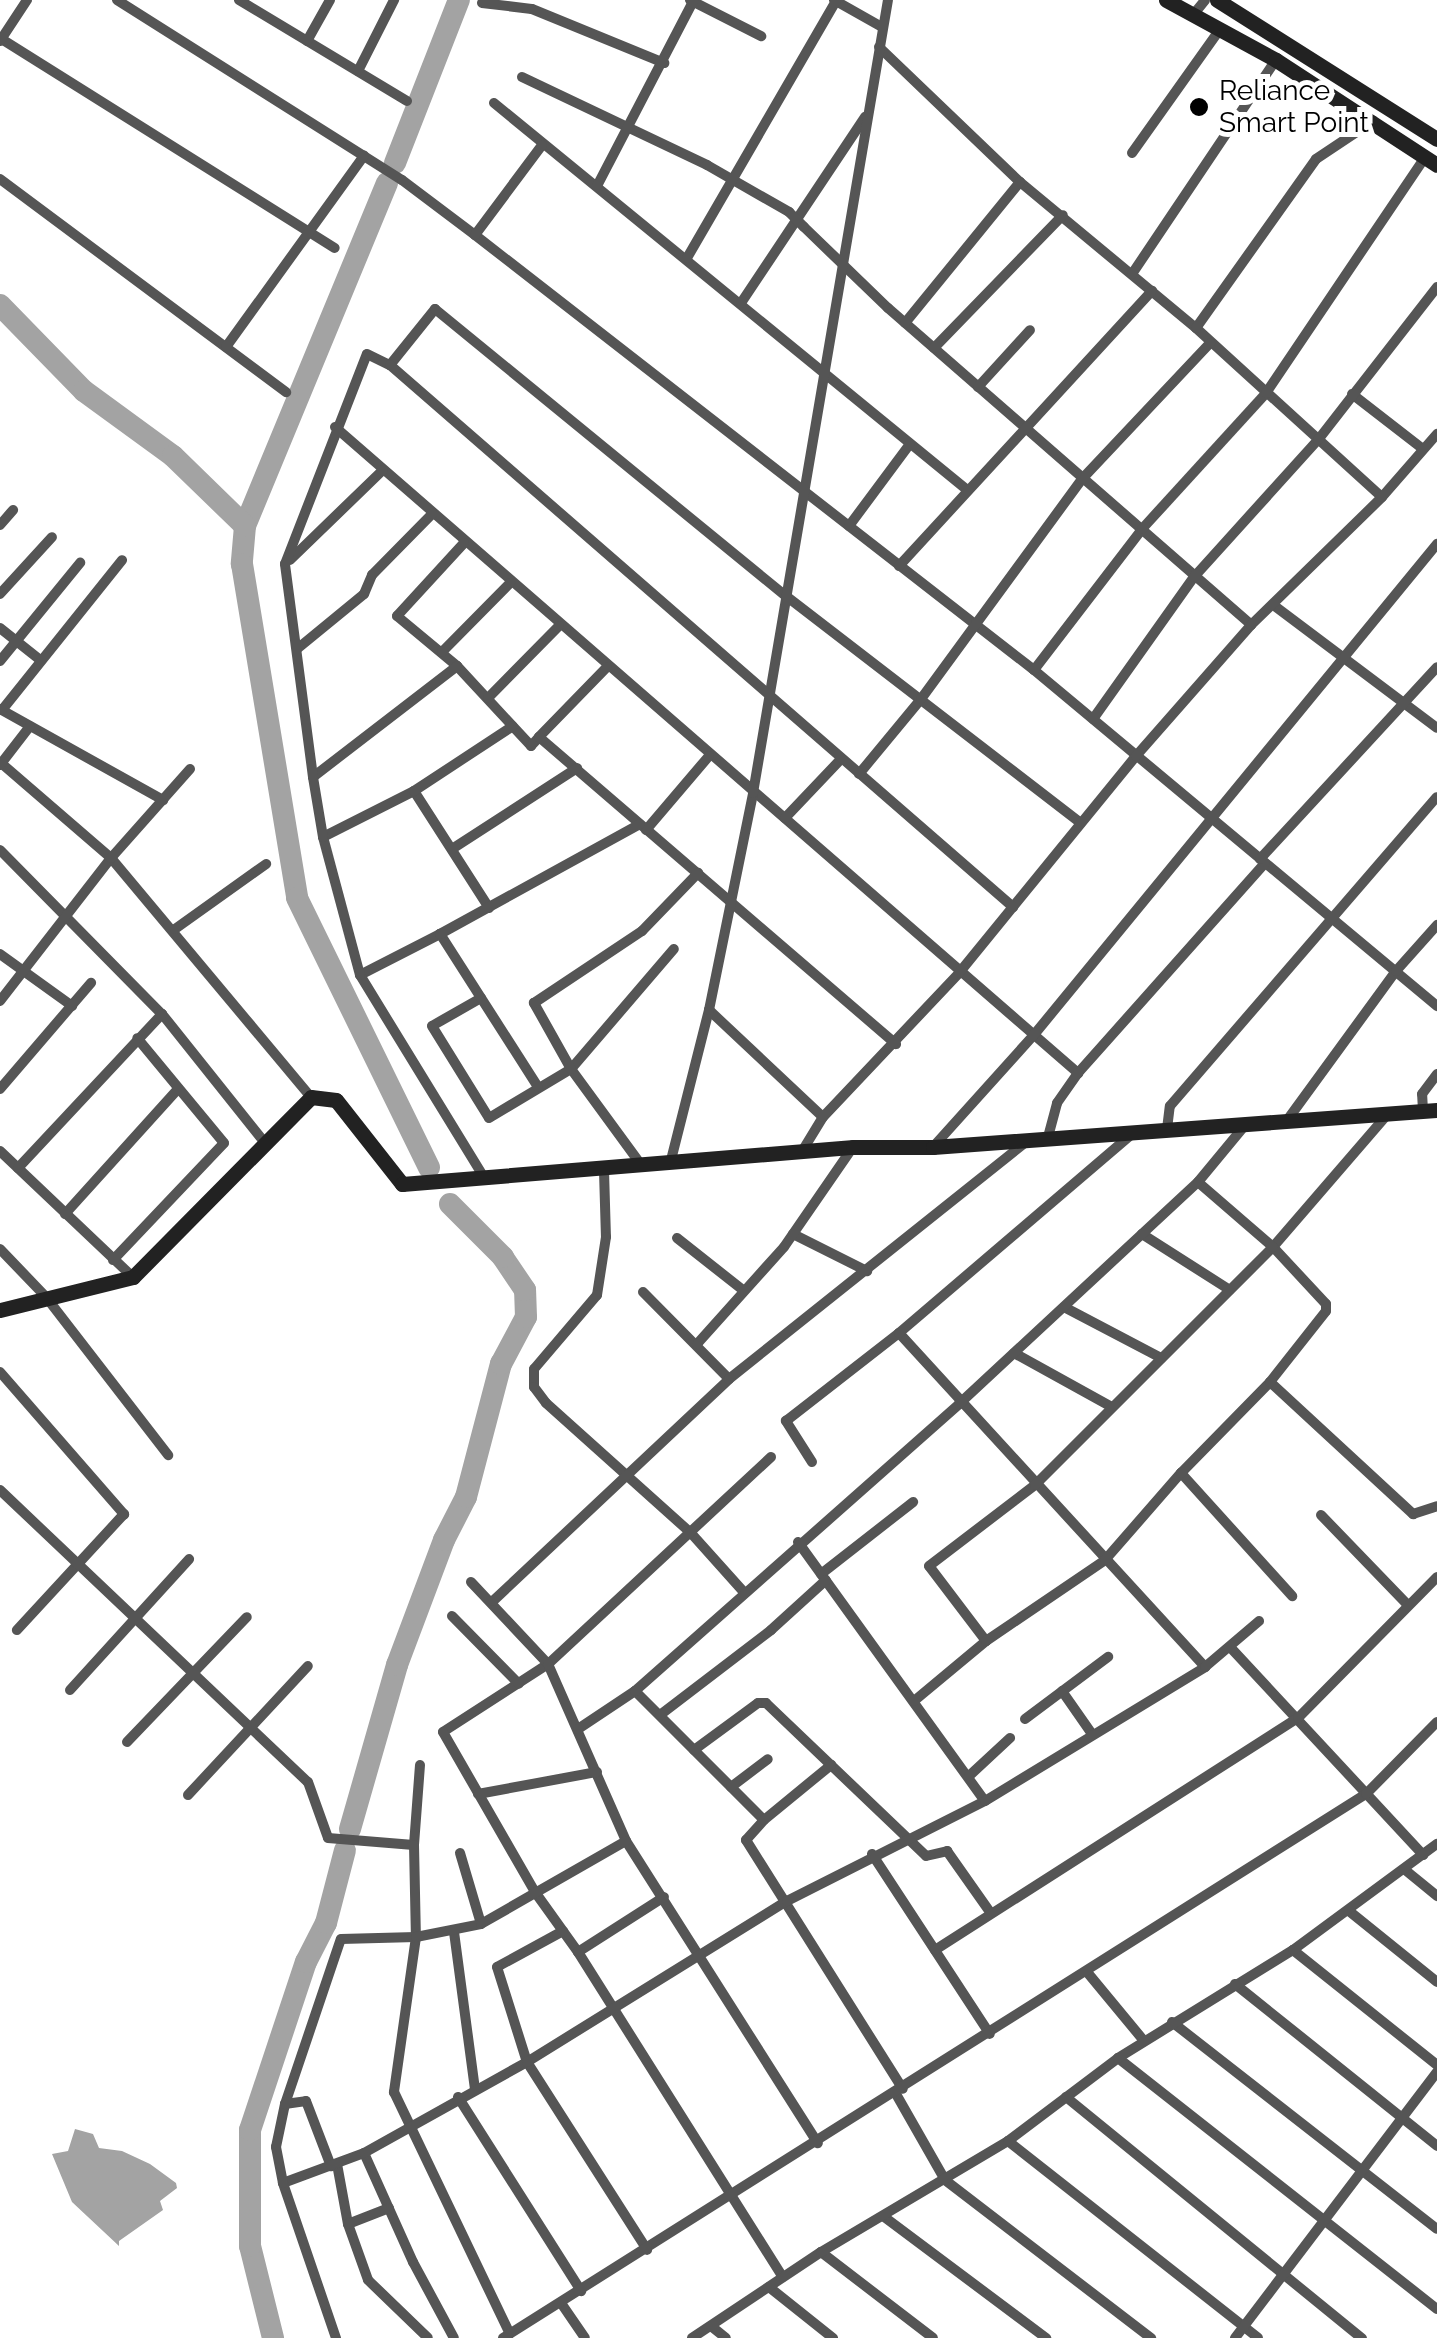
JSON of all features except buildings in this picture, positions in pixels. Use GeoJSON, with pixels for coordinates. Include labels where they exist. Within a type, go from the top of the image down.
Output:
{"type":"FeatureCollection","features":[{"type":"Feature","properties":{"kind":"main road"},"geometry":{"type":"LineString","coordinates":[[1166,0],[1276,60],[1374,120],[1431,161]]}},
{"type":"Feature","properties":{"kind":"main road"},"geometry":{"type":"LineString","coordinates":[[1217,0],[1437,139]]}},
{"type":"Feature","properties":{"kind":"main road"},"geometry":{"type":"LineString","coordinates":[[0,1310],[132,1278],[311,1097],[336,1100],[402,1184],[604,1171],[853,1147],[934,1148],[1041,1137],[1132,1135],[1167,1129],[1430,1111]]}},
{"type":"Feature","properties":{"kind":"street"},"geometry":{"type":"LineString","coordinates":[[28,0],[0,39],[336,248]]}},
{"type":"Feature","properties":{"kind":"street"},"geometry":{"type":"LineString","coordinates":[[117,0],[364,156],[475,235],[1034,670],[1437,1006]]}},
{"type":"Feature","properties":{"kind":"street"},"geometry":{"type":"LineString","coordinates":[[239,0],[407,100]]}},
{"type":"Feature","properties":{"kind":"street"},"geometry":{"type":"LineString","coordinates":[[307,40],[330,0]]}},
{"type":"Feature","properties":{"kind":"street"},"geometry":{"type":"LineString","coordinates":[[358,71],[394,0]]}},
{"type":"Feature","properties":{"kind":"street"},"geometry":{"type":"LineString","coordinates":[[687,258],[835,0],[882,27]]}},
{"type":"Feature","properties":{"kind":"street"},"geometry":{"type":"LineString","coordinates":[[670,1165],[710,1010],[754,792],[802,489],[888,0]]}},
{"type":"Feature","properties":{"kind":"street"},"geometry":{"type":"LineString","coordinates":[[1193,15],[1205,0]]}},
{"type":"Feature","properties":{"kind":"street"},"geometry":{"type":"LineString","coordinates":[[597,186],[664,63],[692,1],[761,36]]}},
{"type":"Feature","properties":{"kind":"street"},"geometry":{"type":"LineString","coordinates":[[482,4],[532,9],[664,63]]}},
{"type":"Feature","properties":{"kind":"street"},"geometry":{"type":"LineString","coordinates":[[1132,153],[1220,29]]}},
{"type":"Feature","properties":{"kind":"street"},"geometry":{"type":"LineString","coordinates":[[879,47],[1020,182],[1196,328],[1382,498]]}},
{"type":"Feature","properties":{"kind":"street"},"geometry":{"type":"LineString","coordinates":[[1132,274],[1276,60]]}},
{"type":"Feature","properties":{"kind":"street"},"geometry":{"type":"LineString","coordinates":[[522,77],[734,179],[789,212],[934,348],[1252,626]]}},
{"type":"Feature","properties":{"kind":"street"},"geometry":{"type":"LineString","coordinates":[[494,103],[966,490]]}},
{"type":"Feature","properties":{"kind":"street"},"geometry":{"type":"LineString","coordinates":[[741,303],[868,112]]}},
{"type":"Feature","properties":{"kind":"street"},"geometry":{"type":"LineString","coordinates":[[1196,328],[1316,159],[1374,120]]}},
{"type":"Feature","properties":{"kind":"street"},"geometry":{"type":"LineString","coordinates":[[475,235],[542,145]]}},
{"type":"Feature","properties":{"kind":"street"},"geometry":{"type":"LineString","coordinates":[[226,347],[364,156]]}},
{"type":"Feature","properties":{"kind":"street"},"geometry":{"type":"LineString","coordinates":[[1034,670],[1142,529],[1266,393],[1431,161]]}},
{"type":"Feature","properties":{"kind":"street"},"geometry":{"type":"LineString","coordinates":[[0,178],[286,392]]}},
{"type":"Feature","properties":{"kind":"street"},"geometry":{"type":"LineString","coordinates":[[905,322],[1020,182]]}},
{"type":"Feature","properties":{"kind":"street"},"geometry":{"type":"LineString","coordinates":[[934,348],[1063,216]]}},
{"type":"Feature","properties":{"kind":"street"},"geometry":{"type":"LineString","coordinates":[[1093,719],[1194,577],[1318,440],[1437,287]]}},
{"type":"Feature","properties":{"kind":"street"},"geometry":{"type":"LineString","coordinates":[[899,566],[1152,291]]}},
{"type":"Feature","properties":{"kind":"street"},"geometry":{"type":"LineString","coordinates":[[390,365],[435,308],[786,596],[1081,823]]}},
{"type":"Feature","properties":{"kind":"street"},"geometry":{"type":"LineString","coordinates":[[978,387],[1030,330]]}},
{"type":"Feature","properties":{"kind":"street"},"geometry":{"type":"LineString","coordinates":[[858,774],[921,699],[1082,479],[1210,343]]}},
{"type":"Feature","properties":{"kind":"street"},"geometry":{"type":"LineString","coordinates":[[485,1180],[360,975],[323,838],[314,778],[286,564],[335,427],[367,354],[390,365],[1012,907]]}},
{"type":"Feature","properties":{"kind":"street"},"geometry":{"type":"LineString","coordinates":[[1352,394],[1423,449]]}},
{"type":"Feature","properties":{"kind":"street"},"geometry":{"type":"LineString","coordinates":[[335,427],[607,668],[1078,1073]]}},
{"type":"Feature","properties":{"kind":"street"},"geometry":{"type":"LineString","coordinates":[[801,1153],[823,1117],[959,973],[1136,756],[1252,626],[1382,498],[1437,434]]}},
{"type":"Feature","properties":{"kind":"street"},"geometry":{"type":"LineString","coordinates":[[849,526],[910,444]]}},
{"type":"Feature","properties":{"kind":"street"},"geometry":{"type":"LineString","coordinates":[[286,564],[383,470]]}},
{"type":"Feature","properties":{"kind":"street"},"geometry":{"type":"LineString","coordinates":[[0,524],[13,510]]}},
{"type":"Feature","properties":{"kind":"street"},"geometry":{"type":"LineString","coordinates":[[296,649],[364,594],[372,575],[432,514]]}},
{"type":"Feature","properties":{"kind":"street"},"geometry":{"type":"LineString","coordinates":[[0,594],[52,536]]}},
{"type":"Feature","properties":{"kind":"street"},"geometry":{"type":"LineString","coordinates":[[464,543],[397,616],[457,666],[531,746],[607,668]]}},
{"type":"Feature","properties":{"kind":"street"},"geometry":{"type":"LineString","coordinates":[[934,1148],[1033,1036],[1437,544]]}},
{"type":"Feature","properties":{"kind":"street"},"geometry":{"type":"LineString","coordinates":[[122,560],[1,709],[163,800]]}},
{"type":"Feature","properties":{"kind":"street"},"geometry":{"type":"LineString","coordinates":[[0,661],[80,563]]}},
{"type":"Feature","properties":{"kind":"street"},"geometry":{"type":"LineString","coordinates":[[442,652],[510,583]]}},
{"type":"Feature","properties":{"kind":"street"},"geometry":{"type":"LineString","coordinates":[[1276,606],[1437,728]]}},
{"type":"Feature","properties":{"kind":"street"},"geometry":{"type":"LineString","coordinates":[[488,698],[560,626]]}},
{"type":"Feature","properties":{"kind":"street"},"geometry":{"type":"LineString","coordinates":[[0,628],[39,659]]}},
{"type":"Feature","properties":{"kind":"street"},"geometry":{"type":"LineString","coordinates":[[314,778],[457,666]]}},
{"type":"Feature","properties":{"kind":"street"},"geometry":{"type":"LineString","coordinates":[[493,1601],[729,1379],[1041,1137],[1057,1103],[1078,1073],[1437,667]]}},
{"type":"Feature","properties":{"kind":"street"},"geometry":{"type":"LineString","coordinates":[[30,726],[0,764],[111,858],[175,929],[311,1097]]}},
{"type":"Feature","properties":{"kind":"street"},"geometry":{"type":"LineString","coordinates":[[323,838],[414,791],[512,726]]}},
{"type":"Feature","properties":{"kind":"street"},"geometry":{"type":"LineString","coordinates":[[539,738],[896,1044]]}},
{"type":"Feature","properties":{"kind":"street"},"geometry":{"type":"LineString","coordinates":[[360,975],[643,827],[709,756]]}},
{"type":"Feature","properties":{"kind":"street"},"geometry":{"type":"LineString","coordinates":[[785,818],[841,760]]}},
{"type":"Feature","properties":{"kind":"street"},"geometry":{"type":"LineString","coordinates":[[0,1000],[111,858],[190,768]]}},
{"type":"Feature","properties":{"kind":"street"},"geometry":{"type":"LineString","coordinates":[[452,850],[577,768]]}},
{"type":"Feature","properties":{"kind":"street"},"geometry":{"type":"LineString","coordinates":[[414,791],[489,908]]}},
{"type":"Feature","properties":{"kind":"street"},"geometry":{"type":"LineString","coordinates":[[1167,1129],[1170,1106],[1437,796]]}},
{"type":"Feature","properties":{"kind":"street"},"geometry":{"type":"LineString","coordinates":[[0,850],[67,913],[162,1014],[265,1143]]}},
{"type":"Feature","properties":{"kind":"street"},"geometry":{"type":"LineString","coordinates":[[175,929],[266,864]]}},
{"type":"Feature","properties":{"kind":"street"},"geometry":{"type":"LineString","coordinates":[[643,1167],[571,1069],[534,1003],[642,931],[698,872]]}},
{"type":"Feature","properties":{"kind":"street"},"geometry":{"type":"LineString","coordinates":[[1288,1120],[1396,971],[1437,926]]}},
{"type":"Feature","properties":{"kind":"street"},"geometry":{"type":"LineString","coordinates":[[440,934],[538,1087]]}},
{"type":"Feature","properties":{"kind":"street"},"geometry":{"type":"LineString","coordinates":[[482,998],[432,1026],[489,1118],[571,1069],[674,948]]}},
{"type":"Feature","properties":{"kind":"street"},"geometry":{"type":"LineString","coordinates":[[0,954],[25,968],[72,1006]]}},
{"type":"Feature","properties":{"kind":"street"},"geometry":{"type":"LineString","coordinates":[[0,1089],[92,982]]}},
{"type":"Feature","properties":{"kind":"street"},"geometry":{"type":"LineString","coordinates":[[710,1010],[823,1117]]}},
{"type":"Feature","properties":{"kind":"street"},"geometry":{"type":"LineString","coordinates":[[18,1168],[162,1014]]}},
{"type":"Feature","properties":{"kind":"street"},"geometry":{"type":"LineString","coordinates":[[112,1260],[224,1143],[136,1038]]}},
{"type":"Feature","properties":{"kind":"street"},"geometry":{"type":"LineString","coordinates":[[1430,1111],[1422,1094],[1437,1074]]}},
{"type":"Feature","properties":{"kind":"street"},"geometry":{"type":"LineString","coordinates":[[65,1214],[178,1089]]}},
{"type":"Feature","properties":{"kind":"street"},"geometry":{"type":"LineString","coordinates":[[986,1641],[929,1566],[1035,1484],[1273,1247],[1388,1114]]}},
{"type":"Feature","properties":{"kind":"street"},"geometry":{"type":"LineString","coordinates":[[578,1729],[635,1691],[742,1591],[959,1404],[1198,1182],[1246,1123]]}},
{"type":"Feature","properties":{"kind":"street"},"geometry":{"type":"LineString","coordinates":[[812,1462],[786,1421],[899,1333],[1132,1135]]}},
{"type":"Feature","properties":{"kind":"street"},"geometry":{"type":"LineString","coordinates":[[697,1344],[792,1234],[853,1147]]}},
{"type":"Feature","properties":{"kind":"street"},"geometry":{"type":"LineString","coordinates":[[0,1150],[132,1278]]}},
{"type":"Feature","properties":{"kind":"street"},"geometry":{"type":"LineString","coordinates":[[604,1171],[606,1237],[597,1296],[534,1368],[532,1378],[546,1403],[690,1532],[742,1591]]}},
{"type":"Feature","properties":{"kind":"street"},"geometry":{"type":"LineString","coordinates":[[914,1700],[986,1641],[1105,1560],[1180,1473],[1270,1382],[1326,1311],[1326,1304],[1273,1247],[1198,1182]]}},
{"type":"Feature","properties":{"kind":"street"},"geometry":{"type":"LineString","coordinates":[[792,1234],[867,1271]]}},
{"type":"Feature","properties":{"kind":"street"},"geometry":{"type":"LineString","coordinates":[[1142,1234],[1230,1290]]}},
{"type":"Feature","properties":{"kind":"street"},"geometry":{"type":"LineString","coordinates":[[678,1238],[744,1291]]}},
{"type":"Feature","properties":{"kind":"street"},"geometry":{"type":"LineString","coordinates":[[0,1250],[46,1298],[168,1456]]}},
{"type":"Feature","properties":{"kind":"street"},"geometry":{"type":"LineString","coordinates":[[644,1292],[729,1379]]}},
{"type":"Feature","properties":{"kind":"street"},"geometry":{"type":"LineString","coordinates":[[1064,1307],[1161,1358]]}},
{"type":"Feature","properties":{"kind":"street"},"geometry":{"type":"LineString","coordinates":[[899,1333],[959,1404],[1205,1667]]}},
{"type":"Feature","properties":{"kind":"street"},"geometry":{"type":"LineString","coordinates":[[1014,1353],[1112,1407]]}},
{"type":"Feature","properties":{"kind":"street"},"geometry":{"type":"LineString","coordinates":[[2,1380],[124,1514],[17,1630]]}},
{"type":"Feature","properties":{"kind":"street"},"geometry":{"type":"LineString","coordinates":[[1270,1382],[1413,1514],[1437,1506]]}},
{"type":"Feature","properties":{"kind":"street"},"geometry":{"type":"LineString","coordinates":[[771,1456],[548,1664],[442,1732],[535,1892],[615,2009],[783,2277]]}},
{"type":"Feature","properties":{"kind":"street"},"geometry":{"type":"LineString","coordinates":[[1180,1473],[1292,1596]]}},
{"type":"Feature","properties":{"kind":"street"},"geometry":{"type":"LineString","coordinates":[[0,1490],[308,1782],[328,1838],[414,1845]]}},
{"type":"Feature","properties":{"kind":"street"},"geometry":{"type":"LineString","coordinates":[[660,1715],[771,1630],[824,1576],[914,1502]]}},
{"type":"Feature","properties":{"kind":"street"},"geometry":{"type":"LineString","coordinates":[[1322,1515],[1408,1605]]}},
{"type":"Feature","properties":{"kind":"street"},"geometry":{"type":"LineString","coordinates":[[798,1542],[985,1802]]}},
{"type":"Feature","properties":{"kind":"street"},"geometry":{"type":"LineString","coordinates":[[70,1690],[188,1559]]}},
{"type":"Feature","properties":{"kind":"street"},"geometry":{"type":"LineString","coordinates":[[935,1950],[1298,1718],[1437,1577]]}},
{"type":"Feature","properties":{"kind":"street"},"geometry":{"type":"LineString","coordinates":[[472,1582],[548,1664],[626,1841],[703,1956],[818,2143]]}},
{"type":"Feature","properties":{"kind":"street"},"geometry":{"type":"LineString","coordinates":[[127,1742],[246,1616]]}},
{"type":"Feature","properties":{"kind":"street"},"geometry":{"type":"LineString","coordinates":[[452,1616],[487,1647],[519,1684]]}},
{"type":"Feature","properties":{"kind":"street"},"geometry":{"type":"LineString","coordinates":[[282,2183],[364,2153],[408,2124],[528,2062],[787,1900],[872,1854],[985,1802],[1205,1667],[1259,1621]]}},
{"type":"Feature","properties":{"kind":"street"},"geometry":{"type":"LineString","coordinates":[[1230,1648],[1423,1855]]}},
{"type":"Feature","properties":{"kind":"street"},"geometry":{"type":"LineString","coordinates":[[1025,1719],[1108,1657]]}},
{"type":"Feature","properties":{"kind":"street"},"geometry":{"type":"LineString","coordinates":[[188,1796],[308,1666]]}},
{"type":"Feature","properties":{"kind":"street"},"geometry":{"type":"LineString","coordinates":[[635,1691],[764,1820]]}},
{"type":"Feature","properties":{"kind":"street"},"geometry":{"type":"LineString","coordinates":[[1062,1692],[1092,1734]]}},
{"type":"Feature","properties":{"kind":"street"},"geometry":{"type":"LineString","coordinates":[[694,1750],[758,1703],[766,1704],[926,1856],[946,1851],[990,1912]]}},
{"type":"Feature","properties":{"kind":"street"},"geometry":{"type":"LineString","coordinates":[[420,1765],[414,1845],[416,1937],[394,2092],[507,2336],[1366,1794],[1437,1722]]}},
{"type":"Feature","properties":{"kind":"street"},"geometry":{"type":"LineString","coordinates":[[969,1776],[1010,1738]]}},
{"type":"Feature","properties":{"kind":"street"},"geometry":{"type":"LineString","coordinates":[[731,1787],[768,1760]]}},
{"type":"Feature","properties":{"kind":"street"},"geometry":{"type":"LineString","coordinates":[[831,1765],[764,1820],[746,1840],[787,1900],[899,2092],[944,2180],[1152,2338]]}},
{"type":"Feature","properties":{"kind":"street"},"geometry":{"type":"LineString","coordinates":[[478,1794],[597,1772]]}},
{"type":"Feature","properties":{"kind":"street"},"geometry":{"type":"LineString","coordinates":[[336,2338],[282,2183],[276,2147],[284,2104],[341,1939],[416,1937],[481,1924],[626,1841]]}},
{"type":"Feature","properties":{"kind":"street"},"geometry":{"type":"LineString","coordinates":[[692,2338],[821,2252],[1008,2141],[1144,2040],[1294,1950],[1437,1844]]}},
{"type":"Feature","properties":{"kind":"street"},"geometry":{"type":"LineString","coordinates":[[460,1853],[481,1924]]}},
{"type":"Feature","properties":{"kind":"street"},"geometry":{"type":"LineString","coordinates":[[872,1854],[990,2034]]}},
{"type":"Feature","properties":{"kind":"street"},"geometry":{"type":"LineString","coordinates":[[1404,1870],[1437,1896]]}},
{"type":"Feature","properties":{"kind":"street"},"geometry":{"type":"LineString","coordinates":[[578,1952],[664,1898]]}},
{"type":"Feature","properties":{"kind":"street"},"geometry":{"type":"LineString","coordinates":[[1348,1910],[1437,1982]]}},
{"type":"Feature","properties":{"kind":"street"},"geometry":{"type":"LineString","coordinates":[[563,1931],[497,1967],[528,2062],[647,2250]]}},
{"type":"Feature","properties":{"kind":"street"},"geometry":{"type":"LineString","coordinates":[[454,1932],[475,2089]]}},
{"type":"Feature","properties":{"kind":"street"},"geometry":{"type":"LineString","coordinates":[[1235,2338],[1437,2069],[1294,1950]]}},
{"type":"Feature","properties":{"kind":"street"},"geometry":{"type":"LineString","coordinates":[[1088,1972],[1144,2040]]}},
{"type":"Feature","properties":{"kind":"street"},"geometry":{"type":"LineString","coordinates":[[1235,1984],[1437,2146]]}},
{"type":"Feature","properties":{"kind":"street"},"geometry":{"type":"LineString","coordinates":[[1172,2022],[1437,2229]]}},
{"type":"Feature","properties":{"kind":"street"},"geometry":{"type":"LineString","coordinates":[[1118,2058],[1437,2309]]}},
{"type":"Feature","properties":{"kind":"street"},"geometry":{"type":"LineString","coordinates":[[1066,2097],[1362,2338]]}},
{"type":"Feature","properties":{"kind":"street"},"geometry":{"type":"LineString","coordinates":[[458,2098],[581,2291]]}},
{"type":"Feature","properties":{"kind":"street"},"geometry":{"type":"LineString","coordinates":[[284,2104],[306,2101],[334,2165],[348,2224],[368,2280],[428,2338]]}},
{"type":"Feature","properties":{"kind":"street"},"geometry":{"type":"LineString","coordinates":[[1008,2141],[1258,2338]]}},
{"type":"Feature","properties":{"kind":"street"},"geometry":{"type":"LineString","coordinates":[[364,2153],[454,2338]]}},
{"type":"Feature","properties":{"kind":"street"},"geometry":{"type":"LineString","coordinates":[[348,2224],[388,2208]]}},
{"type":"Feature","properties":{"kind":"street"},"geometry":{"type":"LineString","coordinates":[[884,2216],[1046,2338]]}},
{"type":"Feature","properties":{"kind":"street"},"geometry":{"type":"LineString","coordinates":[[821,2252],[932,2338]]}},
{"type":"Feature","properties":{"kind":"street"},"geometry":{"type":"LineString","coordinates":[[769,2287],[833,2338]]}},
{"type":"Feature","properties":{"kind":"street"},"geometry":{"type":"LineString","coordinates":[[560,2303],[586,2338]]}},
{"type":"Feature","properties":{"kind":"street"},"geometry":{"type":"LineString","coordinates":[[711,2326],[726,2338]]}},
{"type":"Feature","properties":{"kind":"shaded area"},"geometry":{"type":"Polygon","coordinates":[[[75,2129],[93,2134],[99,2148],[122,2151],[150,2164],[176,2183],[177,2188],[160,2201],[163,2210],[119,2241],[119,2246],[72,2202],[52,2154],[68,2151],[75,2129]]]}},
{"type":"Feature","properties":{"kind":"waterway"},"geometry":{"type":"LineString","coordinates":[[395,163],[459,0]]}},
{"type":"Feature","properties":{"kind":"waterway"},"geometry":{"type":"LineString","coordinates":[[387,183],[245,526],[242,564],[297,898],[429,1167]]}},
{"type":"Feature","properties":{"kind":"waterway"},"geometry":{"type":"LineString","coordinates":[[0,305],[84,391],[173,456],[245,526]]}},
{"type":"Feature","properties":{"kind":"waterway"},"geometry":{"type":"LineString","coordinates":[[350,1829],[397,1665],[444,1540],[466,1497],[501,1364],[526,1317],[525,1290],[503,1257],[450,1204]]}},
{"type":"Feature","properties":{"kind":"waterway"},"geometry":{"type":"LineString","coordinates":[[273,2338],[250,2246],[250,2130],[306,1962],[326,1923],[345,1850]]}},
{"type":"Feature","properties":{"kind":"place","name":"Reliance Smart Point"},"geometry":{"type":"Point","coordinates":[1199,107]}}]}
